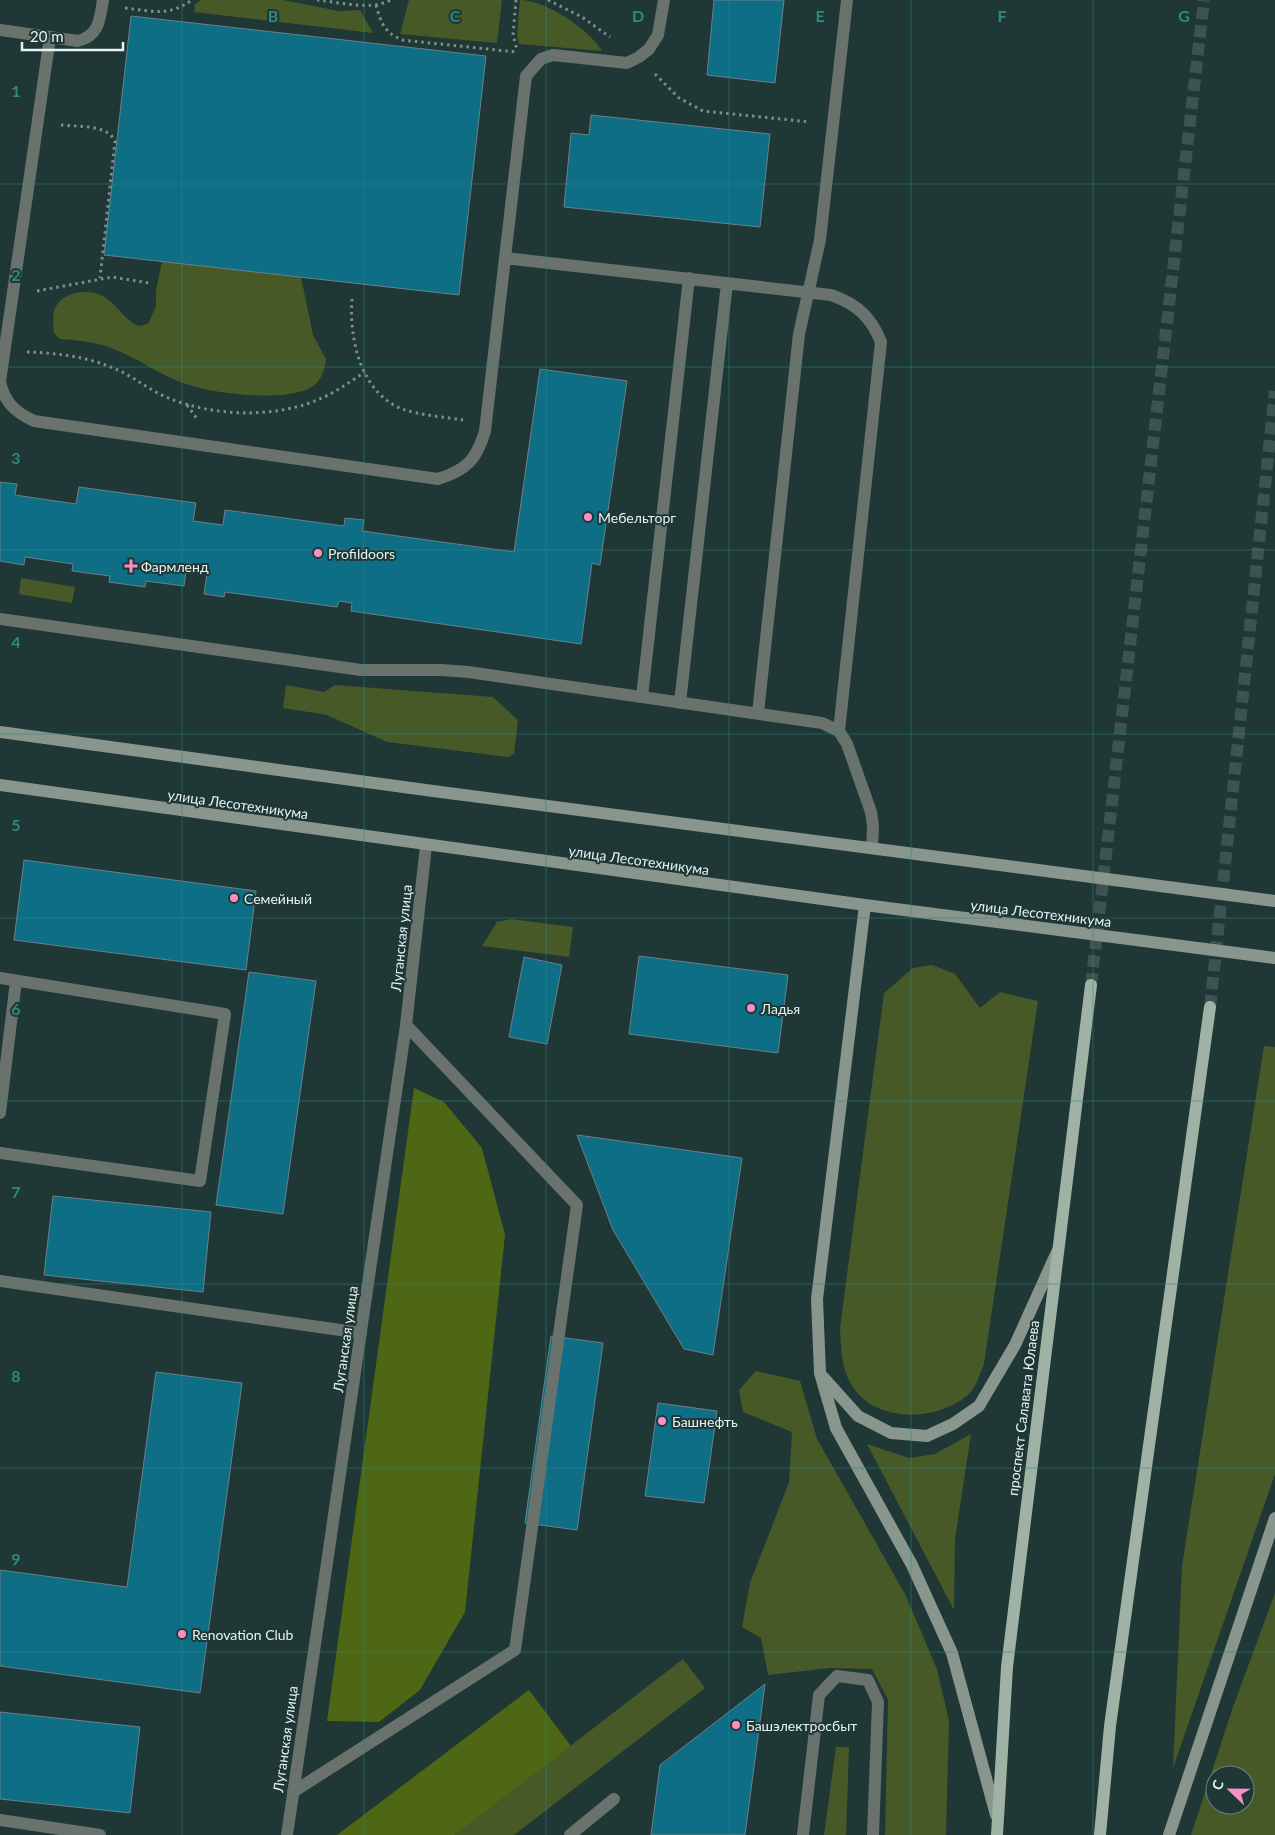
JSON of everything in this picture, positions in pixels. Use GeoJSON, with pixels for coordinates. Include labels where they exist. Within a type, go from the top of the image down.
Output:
{"type":"FeatureCollection","features":[{"type":"Feature","properties":{"kind":"main road"},"geometry":{"type":"LineString","coordinates":[[0,732],[1275,901]]}},
{"type":"Feature","properties":{"kind":"main road","name":"улица Лесотехникума"},"geometry":{"type":"LineString","coordinates":[[0,785],[865,906],[1275,958]]}},
{"type":"Feature","properties":{"kind":"main road"},"geometry":{"type":"LineString","coordinates":[[865,906],[816,1299],[820,1373],[836,1428],[912,1565],[952,1653],[996,1816]]}},
{"type":"Feature","properties":{"kind":"main road","name":"проспект Салавата Юлаева"},"geometry":{"type":"LineString","coordinates":[[997,1835],[996,1816],[1008,1666],[1091,985]]}},
{"type":"Feature","properties":{"kind":"main road"},"geometry":{"type":"LineString","coordinates":[[1100,1835],[1110,1726],[1210,1007]]}},
{"type":"Feature","properties":{"kind":"main road"},"geometry":{"type":"LineString","coordinates":[[820,1373],[858,1416],[891,1433],[926,1436],[953,1424],[979,1406],[1015,1345],[1057,1252]]}},
{"type":"Feature","properties":{"kind":"main road"},"geometry":{"type":"LineString","coordinates":[[1169,1835],[1275,1518]]}},
{"type":"Feature","properties":{"kind":"street"},"geometry":{"type":"LineString","coordinates":[[50,37],[0,382],[3,395],[10,407],[19,414],[34,421],[438,479],[454,474],[468,465],[480,450],[486,425],[526,76],[541,60],[554,55],[627,63],[639,57],[648,49],[658,35],[664,0]]}},
{"type":"Feature","properties":{"kind":"street"},"geometry":{"type":"LineString","coordinates":[[758,713],[799,334],[820,240],[847,0]]}},
{"type":"Feature","properties":{"kind":"street"},"geometry":{"type":"LineString","coordinates":[[0,30],[78,41],[90,36],[99,25],[103,3]]}},
{"type":"Feature","properties":{"kind":"street"},"geometry":{"type":"LineString","coordinates":[[505,258],[831,294],[856,306],[867,316],[881,342],[838,731]]}},
{"type":"Feature","properties":{"kind":"street"},"geometry":{"type":"LineString","coordinates":[[642,697],[689,278]]}},
{"type":"Feature","properties":{"kind":"street"},"geometry":{"type":"LineString","coordinates":[[680,703],[727,283]]}},
{"type":"Feature","properties":{"kind":"street"},"geometry":{"type":"LineString","coordinates":[[0,619],[361,670],[455,671],[822,723],[838,731],[847,744],[871,812],[873,826],[872,848]]}},
{"type":"Feature","properties":{"kind":"street","name":"Луганская улица"},"geometry":{"type":"LineString","coordinates":[[287,1835],[406,1025],[426,846]]}},
{"type":"Feature","properties":{"kind":"street"},"geometry":{"type":"LineString","coordinates":[[0,978],[225,1014],[200,1181],[0,1153]]}},
{"type":"Feature","properties":{"kind":"street"},"geometry":{"type":"LineString","coordinates":[[0,1113],[16,981]]}},
{"type":"Feature","properties":{"kind":"street"},"geometry":{"type":"LineString","coordinates":[[293,1792],[515,1650],[577,1206],[406,1025]]}},
{"type":"Feature","properties":{"kind":"street"},"geometry":{"type":"LineString","coordinates":[[0,1281],[361,1333]]}},
{"type":"Feature","properties":{"kind":"street"},"geometry":{"type":"LineString","coordinates":[[803,1835],[819,1695],[837,1676],[868,1680],[878,1702],[873,1835]]}},
{"type":"Feature","properties":{"kind":"street"},"geometry":{"type":"LineString","coordinates":[[570,1835],[614,1799]]}},
{"type":"Feature","properties":{"kind":"street"},"geometry":{"type":"LineString","coordinates":[[0,1820],[100,1835]]}},
{"type":"Feature","properties":{"kind":"path"},"geometry":{"type":"LineString","coordinates":[[103,3],[170,12],[181,8],[192,0]]}},
{"type":"Feature","properties":{"kind":"path"},"geometry":{"type":"LineString","coordinates":[[317,0],[376,4],[391,0]]}},
{"type":"Feature","properties":{"kind":"path"},"geometry":{"type":"LineString","coordinates":[[376,4],[381,24],[392,35],[402,40],[518,52],[513,35],[516,0]]}},
{"type":"Feature","properties":{"kind":"path"},"geometry":{"type":"LineString","coordinates":[[771,118],[833,124]]}},
{"type":"Feature","properties":{"kind":"path"},"geometry":{"type":"LineString","coordinates":[[37,123],[104,130],[115,141],[100,278]]}},
{"type":"Feature","properties":{"kind":"path"},"geometry":{"type":"LineString","coordinates":[[12,296],[100,278],[127,278],[149,282]]}},
{"type":"Feature","properties":{"kind":"path"},"geometry":{"type":"LineString","coordinates":[[352,299],[350,324],[354,349],[365,372],[381,393],[402,409],[486,425]]}},
{"type":"Feature","properties":{"kind":"path"},"geometry":{"type":"LineString","coordinates":[[4,354],[28,352],[80,357],[112,367],[151,389],[187,404],[208,409],[249,412],[277,410],[303,405],[342,388],[365,372]]}},
{"type":"Feature","properties":{"kind":"green space"},"geometry":{"type":"Polygon","coordinates":[[[201,0],[283,0],[339,11],[360,10],[373,33],[194,12],[195,4],[201,0]]]}},
{"type":"Feature","properties":{"kind":"green space"},"geometry":{"type":"Polygon","coordinates":[[[409,0],[502,0],[497,43],[400,34],[409,0]]]}},
{"type":"Feature","properties":{"kind":"green space"},"geometry":{"type":"Polygon","coordinates":[[[520,0],[542,5],[566,18],[588,34],[602,51],[519,44],[517,35],[520,0]]]}},
{"type":"Feature","properties":{"kind":"green space"},"geometry":{"type":"Polygon","coordinates":[[[198,143],[253,272],[301,277],[313,335],[326,359],[322,375],[310,388],[284,395],[267,396],[232,394],[201,388],[168,377],[109,347],[60,339],[54,333],[53,315],[56,306],[66,297],[80,292],[100,295],[110,301],[138,326],[148,324],[156,306],[156,290],[162,262],[184,264],[198,143]]]}},
{"type":"Feature","properties":{"kind":"green space"},"geometry":{"type":"Polygon","coordinates":[[[21,578],[75,587],[72,603],[19,594],[21,578]]]}},
{"type":"Feature","properties":{"kind":"green space"},"geometry":{"type":"Polygon","coordinates":[[[286,685],[324,692],[335,685],[493,697],[518,720],[514,754],[508,757],[387,742],[327,715],[283,708],[286,685]]]}},
{"type":"Feature","properties":{"kind":"green space"},"geometry":{"type":"Polygon","coordinates":[[[511,919],[573,927],[569,957],[482,946],[497,922],[511,919]]]}},
{"type":"Feature","properties":{"kind":"green space"},"geometry":{"type":"Polygon","coordinates":[[[932,965],[955,974],[980,1008],[1000,992],[1038,1001],[984,1364],[976,1384],[969,1394],[956,1403],[940,1410],[906,1415],[874,1406],[861,1397],[851,1384],[843,1364],[840,1328],[884,993],[913,968],[932,965]]]}},
{"type":"Feature","properties":{"kind":"green space"},"geometry":{"type":"Polygon","coordinates":[[[1264,1046],[1275,1047],[1275,1474],[1173,1768],[1182,1566],[1264,1046]]]}},
{"type":"Feature","properties":{"kind":"green space"},"geometry":{"type":"Polygon","coordinates":[[[414,1088],[444,1102],[482,1148],[505,1235],[465,1612],[420,1690],[379,1722],[327,1721],[414,1088]]]}},
{"type":"Feature","properties":{"kind":"green space"},"geometry":{"type":"Polygon","coordinates":[[[756,1371],[800,1381],[817,1439],[905,1594],[937,1669],[949,1721],[946,1835],[885,1835],[888,1700],[872,1669],[830,1668],[768,1675],[761,1638],[742,1627],[750,1583],[789,1482],[792,1432],[743,1412],[739,1390],[756,1371]]]}},
{"type":"Feature","properties":{"kind":"green space"},"geometry":{"type":"Polygon","coordinates":[[[971,1434],[955,1539],[954,1610],[867,1444],[909,1458],[935,1454],[971,1434]]]}},
{"type":"Feature","properties":{"kind":"green space"},"geometry":{"type":"Polygon","coordinates":[[[1275,1593],[1275,1835],[1191,1835],[1205,1792],[1205,1815],[1255,1815],[1255,1765],[1214,1765],[1275,1593]]]}},
{"type":"Feature","properties":{"kind":"green space"},"geometry":{"type":"Polygon","coordinates":[[[683,1659],[705,1688],[514,1835],[455,1835],[683,1659]]]}},
{"type":"Feature","properties":{"kind":"green space"},"geometry":{"type":"Polygon","coordinates":[[[529,1690],[571,1746],[455,1835],[337,1835],[529,1690]]]}},
{"type":"Feature","properties":{"kind":"green space"},"geometry":{"type":"Polygon","coordinates":[[[836,1747],[849,1747],[846,1835],[824,1835],[836,1747]]]}},
{"type":"Feature","properties":{"kind":"building"},"geometry":{"type":"Polygon","coordinates":[[[714,0],[784,0],[775,83],[707,75],[714,0]]]}},
{"type":"Feature","properties":{"kind":"building"},"geometry":{"type":"Polygon","coordinates":[[[131,16],[486,56],[459,295],[104,255],[131,16]]]}},
{"type":"Feature","properties":{"kind":"building"},"geometry":{"type":"Polygon","coordinates":[[[591,115],[770,134],[760,227],[564,207],[571,133],[589,135],[591,115]]]}},
{"type":"Feature","properties":{"kind":"building"},"geometry":{"type":"Polygon","coordinates":[[[540,369],[627,381],[600,565],[592,563],[581,644],[351,611],[352,603],[339,601],[337,607],[225,592],[224,597],[204,594],[208,566],[187,563],[184,586],[146,581],[145,587],[109,582],[110,576],[72,571],[73,564],[25,557],[24,565],[0,561],[0,482],[17,484],[15,495],[76,504],[79,487],[196,503],[193,521],[223,525],[225,510],[344,526],[345,518],[364,520],[362,531],[514,552],[540,369]]]}},
{"type":"Feature","properties":{"kind":"building"},"geometry":{"type":"Polygon","coordinates":[[[24,860],[256,891],[246,970],[14,940],[24,860]]]}},
{"type":"Feature","properties":{"kind":"building"},"geometry":{"type":"Polygon","coordinates":[[[639,956],[788,975],[778,1053],[629,1034],[639,956]]]}},
{"type":"Feature","properties":{"kind":"building"},"geometry":{"type":"Polygon","coordinates":[[[524,957],[562,965],[547,1044],[509,1037],[524,957]]]}},
{"type":"Feature","properties":{"kind":"building"},"geometry":{"type":"Polygon","coordinates":[[[249,972],[316,981],[283,1214],[216,1205],[249,972]]]}},
{"type":"Feature","properties":{"kind":"building"},"geometry":{"type":"Polygon","coordinates":[[[577,1135],[742,1158],[713,1355],[684,1349],[613,1230],[577,1135]]]}},
{"type":"Feature","properties":{"kind":"building"},"geometry":{"type":"Polygon","coordinates":[[[53,1196],[211,1212],[203,1292],[44,1275],[53,1196]]]}},
{"type":"Feature","properties":{"kind":"building"},"geometry":{"type":"Polygon","coordinates":[[[551,1336],[603,1343],[577,1530],[525,1523],[551,1336]]]}},
{"type":"Feature","properties":{"kind":"building"},"geometry":{"type":"Polygon","coordinates":[[[156,1372],[242,1383],[200,1693],[0,1666],[0,1570],[127,1587],[156,1372]]]}},
{"type":"Feature","properties":{"kind":"building"},"geometry":{"type":"Polygon","coordinates":[[[658,1403],[717,1411],[704,1503],[645,1496],[658,1403]]]}},
{"type":"Feature","properties":{"kind":"building","name":"Башэлектросбыт"},"geometry":{"type":"Polygon","coordinates":[[[765,1684],[745,1835],[651,1835],[660,1765],[765,1684]]]}},
{"type":"Feature","properties":{"kind":"building"},"geometry":{"type":"Polygon","coordinates":[[[0,1712],[140,1727],[130,1813],[0,1799],[0,1712]]]}},
{"type":"Feature","properties":{"kind":"tunnel"},"geometry":{"type":"LineString","coordinates":[[1091,985],[1204,0]]}},
{"type":"Feature","properties":{"kind":"tunnel"},"geometry":{"type":"LineString","coordinates":[[1210,1007],[1275,391]]}},
{"type":"Feature","properties":{"kind":"place","name":"Мебельторг"},"geometry":{"type":"Point","coordinates":[588,517]}},
{"type":"Feature","properties":{"kind":"place","name":"Profildoors"},"geometry":{"type":"Point","coordinates":[318,553]}},
{"type":"Feature","properties":{"kind":"place","name":"Фармленд"},"geometry":{"type":"Point","coordinates":[131,566]}},
{"type":"Feature","properties":{"kind":"place","name":"Семейный"},"geometry":{"type":"Point","coordinates":[234,898]}},
{"type":"Feature","properties":{"kind":"place","name":"Ладья"},"geometry":{"type":"Point","coordinates":[751,1008]}},
{"type":"Feature","properties":{"kind":"place","name":"Башнефть"},"geometry":{"type":"Point","coordinates":[662,1421]}},
{"type":"Feature","properties":{"kind":"place","name":"Renovation Club"},"geometry":{"type":"Point","coordinates":[182,1634]}},
{"type":"Feature","properties":{"kind":"place","name":"Башэлектросбыт"},"geometry":{"type":"Point","coordinates":[736,1725]}}]}
